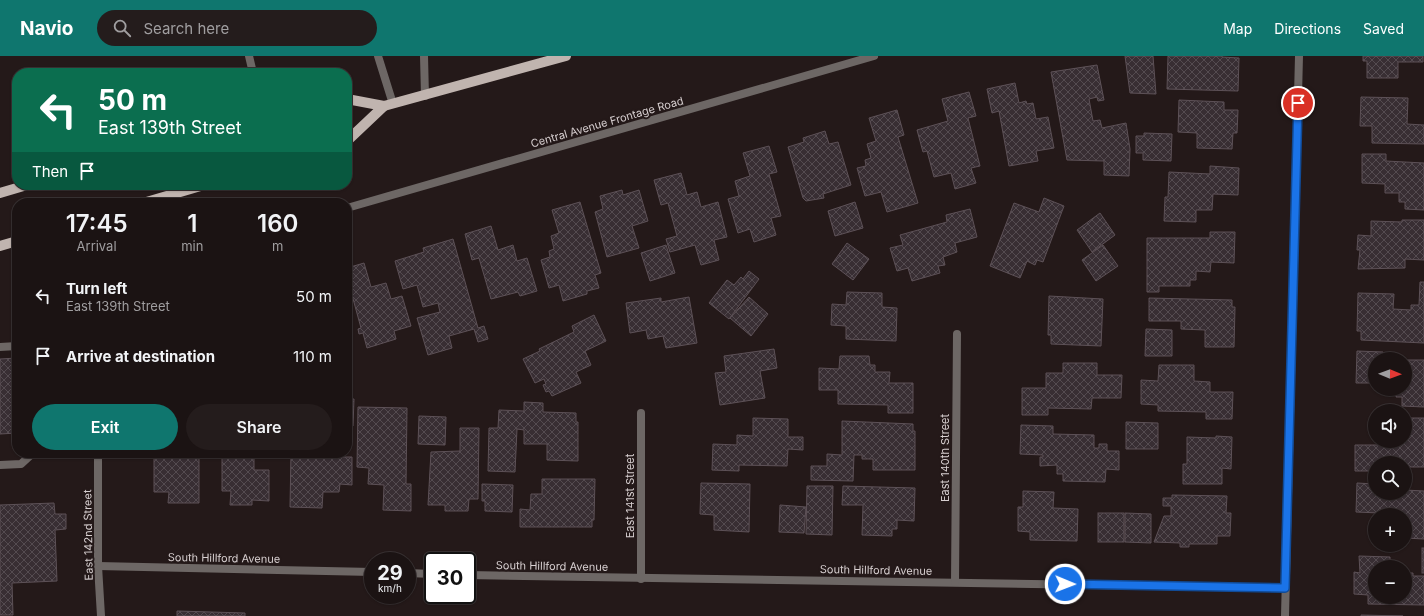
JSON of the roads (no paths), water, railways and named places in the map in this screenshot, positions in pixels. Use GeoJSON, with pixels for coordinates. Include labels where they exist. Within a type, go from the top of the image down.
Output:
{"type":"FeatureCollection","features":[{"type":"Feature","properties":{"kind":"main road"},"geometry":{"type":"LineString","coordinates":[[352,100],[388,105],[566,56]]}},
{"type":"Feature","properties":{"kind":"main road"},"geometry":{"type":"LineString","coordinates":[[352,137],[388,105]]}},
{"type":"Feature","properties":{"kind":"main road"},"geometry":{"type":"LineString","coordinates":[[0,193],[12,190]]}},
{"type":"Feature","properties":{"kind":"main road"},"geometry":{"type":"LineString","coordinates":[[160,198],[187,190]]}},
{"type":"Feature","properties":{"kind":"main road"},"geometry":{"type":"LineString","coordinates":[[0,246],[12,242]]}},
{"type":"Feature","properties":{"kind":"street"},"geometry":{"type":"LineString","coordinates":[[249,56],[252,68]]}},
{"type":"Feature","properties":{"kind":"street"},"geometry":{"type":"LineString","coordinates":[[378,56],[388,105]]}},
{"type":"Feature","properties":{"kind":"street"},"geometry":{"type":"LineString","coordinates":[[424,56],[425,96]]}},
{"type":"Feature","properties":{"kind":"street","name":"Central Avenue Frontage Road"},"geometry":{"type":"LineString","coordinates":[[352,207],[874,56]]}},
{"type":"Feature","properties":{"kind":"street"},"geometry":{"type":"LineString","coordinates":[[1285,616],[1299,56]]}},
{"type":"Feature","properties":{"kind":"street","name":"East 140th Street"},"geometry":{"type":"LineString","coordinates":[[955,582],[957,334]]}},
{"type":"Feature","properties":{"kind":"street"},"geometry":{"type":"LineString","coordinates":[[0,347],[12,346]]}},
{"type":"Feature","properties":{"kind":"street","name":"East 141st Street"},"geometry":{"type":"LineString","coordinates":[[640,413],[641,579]]}},
{"type":"Feature","properties":{"kind":"street"},"geometry":{"type":"LineString","coordinates":[[0,465],[21,464],[28,458]]}},
{"type":"Feature","properties":{"kind":"street","name":"East 142nd Street"},"geometry":{"type":"LineString","coordinates":[[98,458],[98,566],[101,616]]}},
{"type":"Feature","properties":{"kind":"street","name":"South Hillford Avenue"},"geometry":{"type":"LineString","coordinates":[[98,566],[364,572]]}},
{"type":"Feature","properties":{"kind":"street","name":"South Hillford Avenue"},"geometry":{"type":"LineString","coordinates":[[476,575],[1285,588]]}}]}
